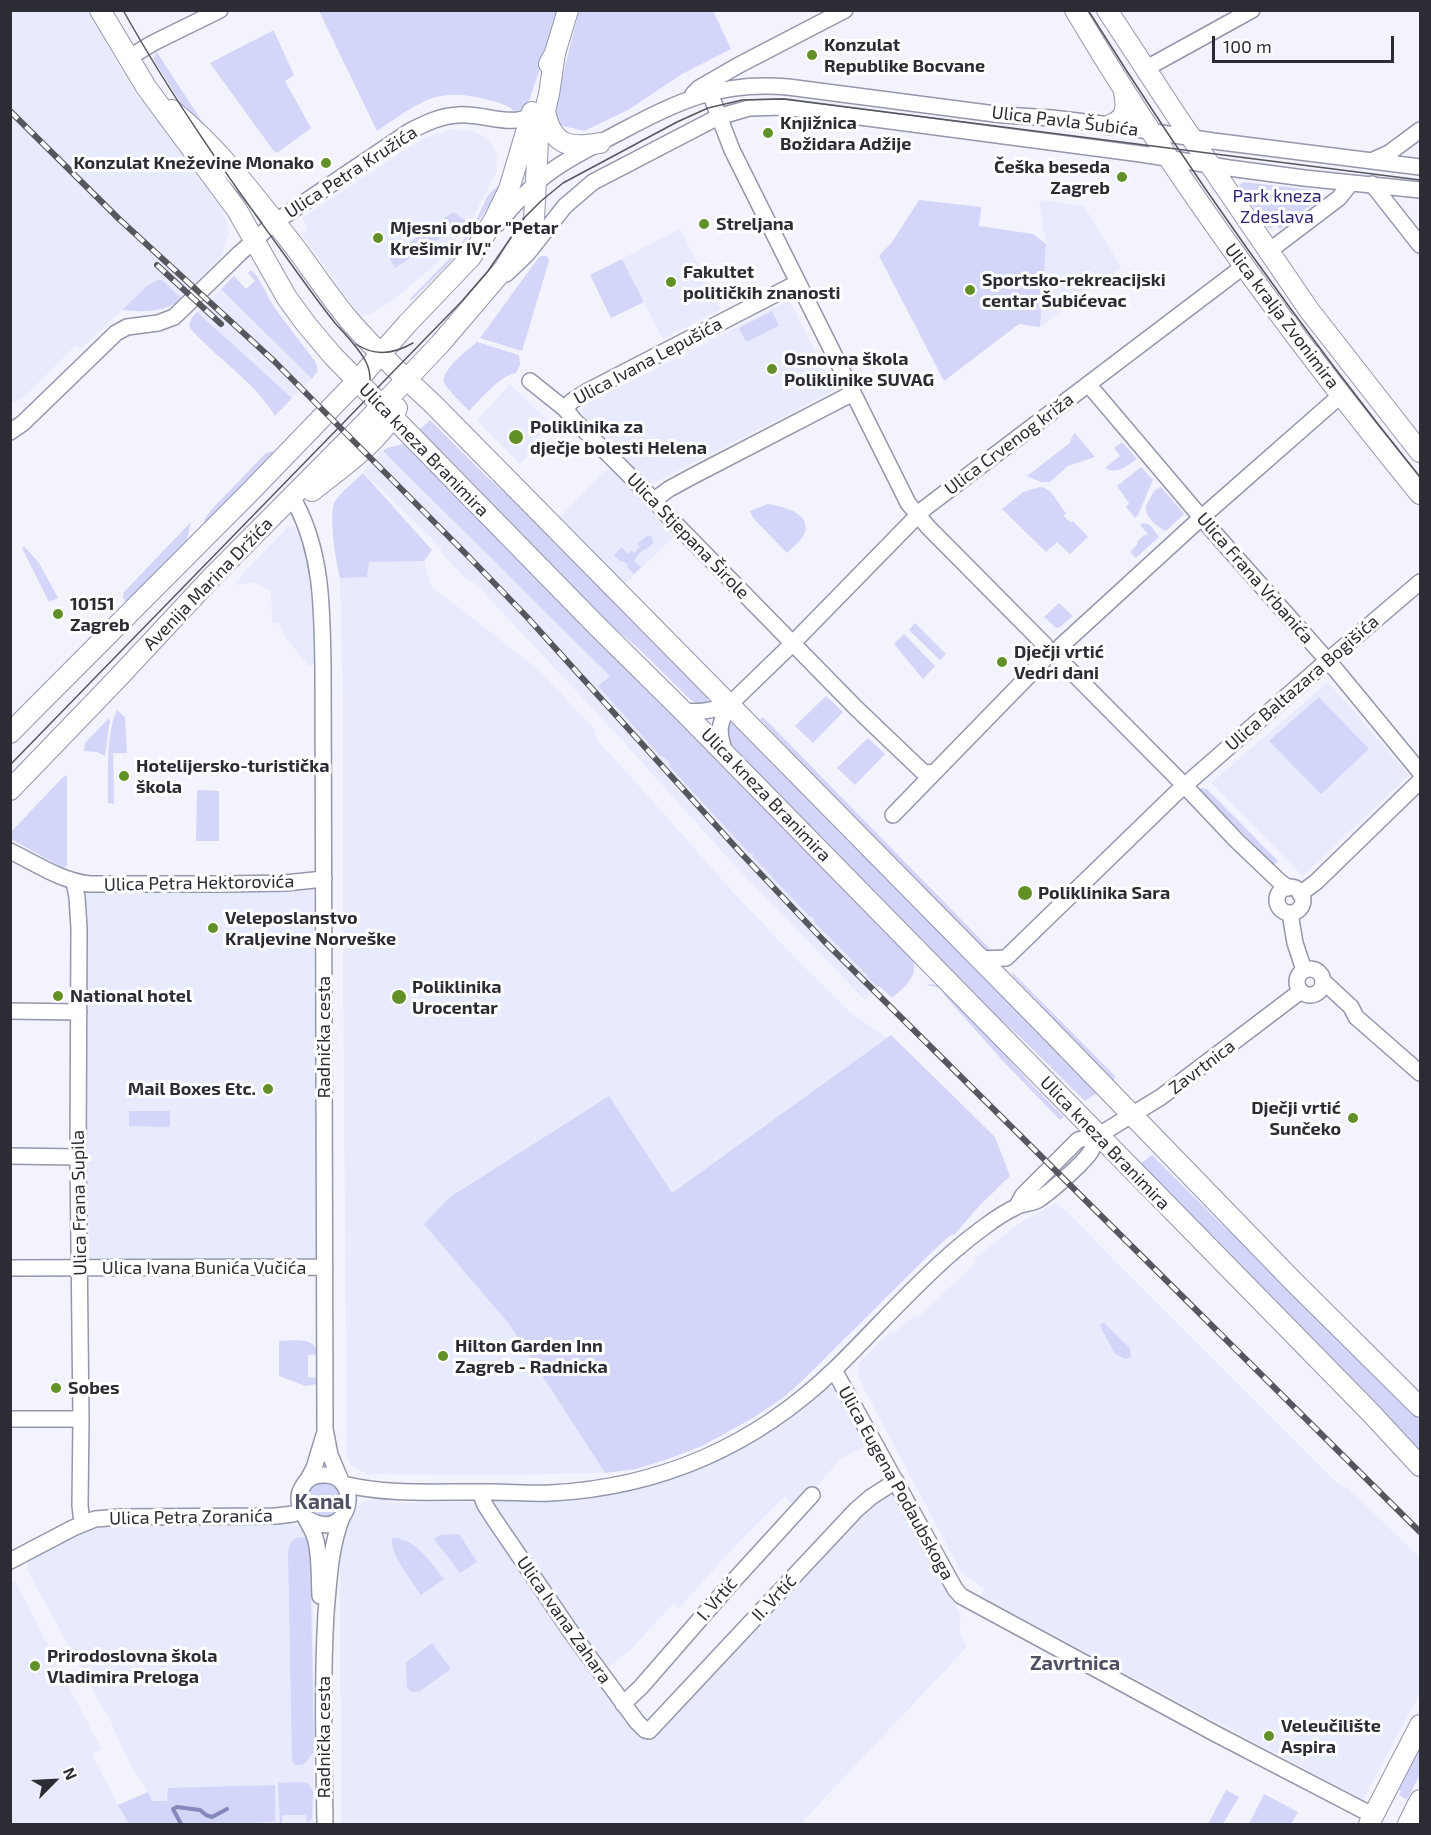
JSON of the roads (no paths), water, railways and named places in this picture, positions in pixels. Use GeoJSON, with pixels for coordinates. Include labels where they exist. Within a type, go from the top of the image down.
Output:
{"type":"FeatureCollection","features":[{"type":"Feature","properties":{"kind":"main road","name":"Ulica kneza Branimira"},"geometry":{"type":"LineString","coordinates":[[100,10],[151,93],[225,193],[255,240],[287,298],[306,324],[357,381],[1099,1135],[1420,1466]]}},
{"type":"Feature","properties":{"kind":"main road"},"geometry":{"type":"LineString","coordinates":[[568,10],[555,52],[544,76],[538,112],[558,139],[580,146],[600,143]]}},
{"type":"Feature","properties":{"kind":"main road","name":"Ulica kralja Zvonimira"},"geometry":{"type":"LineString","coordinates":[[1075,10],[1124,92],[1244,266],[1341,396],[1420,494]]}},
{"type":"Feature","properties":{"kind":"main road","name":"Ulica kralja Zvonimira"},"geometry":{"type":"LineString","coordinates":[[1115,13],[1147,71],[1309,310],[1420,452]]}},
{"type":"Feature","properties":{"kind":"main road"},"geometry":{"type":"LineString","coordinates":[[1110,125],[1119,121],[1124,115],[1126,106],[1124,92]]}},
{"type":"Feature","properties":{"kind":"main road","name":"Ulica kneza Branimira"},"geometry":{"type":"LineString","coordinates":[[151,93],[195,129],[226,163],[275,222],[348,319],[381,354],[1006,986],[1293,1281],[1420,1407]]}},
{"type":"Feature","properties":{"kind":"main road","name":"Avenija Marina Držića"},"geometry":{"type":"LineString","coordinates":[[10,790],[262,525],[387,412],[406,379],[492,285],[532,227],[536,212],[538,112]]}},
{"type":"Feature","properties":{"kind":"main road","name":"Avenija Marina Držića"},"geometry":{"type":"LineString","coordinates":[[10,733],[234,508],[357,381],[407,324],[461,268],[483,240],[508,189],[538,112]]}},
{"type":"Feature","properties":{"kind":"main road"},"geometry":{"type":"LineString","coordinates":[[262,525],[296,504],[380,433],[387,412]]}},
{"type":"Feature","properties":{"kind":"main road"},"geometry":{"type":"LineString","coordinates":[[1371,1820],[1420,1725]]}},
{"type":"Feature","properties":{"kind":"main road"},"geometry":{"type":"LineString","coordinates":[[1408,1824],[1420,1800]]}},
{"type":"Feature","properties":{"kind":"street"},"geometry":{"type":"LineString","coordinates":[[128,58],[220,10]]}},
{"type":"Feature","properties":{"kind":"street"},"geometry":{"type":"LineString","coordinates":[[483,240],[536,184],[559,166],[659,111],[688,98],[699,88],[845,10]]}},
{"type":"Feature","properties":{"kind":"street"},"geometry":{"type":"LineString","coordinates":[[1147,71],[1154,64],[1252,10]]}},
{"type":"Feature","properties":{"kind":"street","name":"Ulica Pavla Šubića"},"geometry":{"type":"LineString","coordinates":[[688,98],[748,86],[773,86],[1003,115],[1110,125],[1191,138],[1420,167]]}},
{"type":"Feature","properties":{"kind":"street"},"geometry":{"type":"LineString","coordinates":[[710,93],[732,150],[905,497],[917,515],[1045,645]]}},
{"type":"Feature","properties":{"kind":"street","name":"Ulica Pavla Šubića"},"geometry":{"type":"LineString","coordinates":[[492,285],[527,254],[557,215],[585,188],[609,173],[718,117],[749,108],[784,107],[1211,165],[1420,190]]}},
{"type":"Feature","properties":{"kind":"street","name":"Ulica Petra Kružića"},"geometry":{"type":"LineString","coordinates":[[10,432],[23,423],[116,333],[127,327],[158,323],[174,317],[275,222],[378,151],[427,122],[458,115],[476,115],[516,121],[538,112]]}},
{"type":"Feature","properties":{"kind":"street"},"geometry":{"type":"LineString","coordinates":[[1371,161],[1389,153],[1420,130]]}},
{"type":"Feature","properties":{"kind":"street"},"geometry":{"type":"LineString","coordinates":[[1269,251],[1338,198],[1351,183]]}},
{"type":"Feature","properties":{"kind":"street"},"geometry":{"type":"LineString","coordinates":[[1372,184],[1420,245]]}},
{"type":"Feature","properties":{"kind":"street","name":"Ulica Crvenog križa"},"geometry":{"type":"LineString","coordinates":[[725,754],[719,735],[722,717],[729,705],[793,643],[917,515],[936,498],[1244,266]]}},
{"type":"Feature","properties":{"kind":"street","name":"Ulica Ivana Lepušića"},"geometry":{"type":"LineString","coordinates":[[565,409],[572,401],[586,392],[797,282]]}},
{"type":"Feature","properties":{"kind":"street","name":"Ulica Stjepana Širole"},"geometry":{"type":"LineString","coordinates":[[530,381],[565,409],[793,643]]}},
{"type":"Feature","properties":{"kind":"street","name":"Ulica Frana Vrbanića"},"geometry":{"type":"LineString","coordinates":[[1088,384],[1420,772]]}},
{"type":"Feature","properties":{"kind":"street"},"geometry":{"type":"LineString","coordinates":[[654,500],[684,481],[853,393]]}},
{"type":"Feature","properties":{"kind":"street"},"geometry":{"type":"LineString","coordinates":[[1341,396],[1202,517],[1061,654],[1057,665],[1052,666],[1043,661],[1041,652],[1045,645],[1055,643],[1061,654],[1236,840],[1247,859],[1288,893],[1302,899],[1300,907],[1290,913],[1280,909],[1277,904],[1288,893],[1316,882],[1420,781]]}},
{"type":"Feature","properties":{"kind":"street","name":"Radnička cesta"},"geometry":{"type":"LineString","coordinates":[[296,504],[314,550],[322,604],[325,1430],[330,1455],[342,1483]]}},
{"type":"Feature","properties":{"kind":"street","name":"Ulica Baltazara Bogišića"},"geometry":{"type":"LineString","coordinates":[[1006,958],[1185,786],[1420,582]]}},
{"type":"Feature","properties":{"kind":"street"},"geometry":{"type":"LineString","coordinates":[[793,643],[922,771],[935,772]]}},
{"type":"Feature","properties":{"kind":"street"},"geometry":{"type":"LineString","coordinates":[[893,815],[1043,661]]}},
{"type":"Feature","properties":{"kind":"street"},"geometry":{"type":"LineString","coordinates":[[683,711],[705,711],[729,705]]}},
{"type":"Feature","properties":{"kind":"street","name":"Ulica Petra Hektorovića"},"geometry":{"type":"LineString","coordinates":[[10,851],[57,876],[74,882],[99,885],[285,883],[324,879]]}},
{"type":"Feature","properties":{"kind":"street","name":"Ulica Frana Supila"},"geometry":{"type":"LineString","coordinates":[[74,882],[79,928],[78,1157],[82,1524]]}},
{"type":"Feature","properties":{"kind":"street"},"geometry":{"type":"LineString","coordinates":[[1290,913],[1295,943],[1304,970]]}},
{"type":"Feature","properties":{"kind":"street"},"geometry":{"type":"LineString","coordinates":[[979,960],[1006,958],[1006,986]]}},
{"type":"Feature","properties":{"kind":"street"},"geometry":{"type":"LineString","coordinates":[[1313,988],[1316,971],[1304,970],[1298,979],[1298,985],[1313,988],[1345,1013],[1356,1017],[1420,1073]]}},
{"type":"Feature","properties":{"kind":"street","name":"Zavrtnica"},"geometry":{"type":"LineString","coordinates":[[834,1370],[906,1296],[955,1250],[1017,1206],[1023,1195],[1078,1140],[1099,1135],[1171,1091],[1313,988]]}},
{"type":"Feature","properties":{"kind":"street"},"geometry":{"type":"LineString","coordinates":[[10,1011],[79,1012]]}},
{"type":"Feature","properties":{"kind":"street"},"geometry":{"type":"LineString","coordinates":[[10,1156],[78,1157]]}},
{"type":"Feature","properties":{"kind":"street","name":"Ulica Ivana Bunića Vučića"},"geometry":{"type":"LineString","coordinates":[[10,1268],[325,1267]]}},
{"type":"Feature","properties":{"kind":"street"},"geometry":{"type":"LineString","coordinates":[[392,1491],[366,1495],[345,1511],[336,1522],[321,1525],[304,1515],[298,1496],[307,1481],[314,1477],[328,1475],[342,1483],[392,1491],[550,1493],[601,1488],[638,1481],[725,1449],[747,1437],[793,1406],[834,1370]]}},
{"type":"Feature","properties":{"kind":"street","name":"Ulica Eugena Podaubskoga"},"geometry":{"type":"LineString","coordinates":[[834,1370],[955,1589],[961,1596],[1371,1820]]}},
{"type":"Feature","properties":{"kind":"street"},"geometry":{"type":"LineString","coordinates":[[10,1419],[81,1419]]}},
{"type":"Feature","properties":{"kind":"street","name":"Radnička cesta"},"geometry":{"type":"LineString","coordinates":[[307,1481],[314,1468],[325,1430]]}},
{"type":"Feature","properties":{"kind":"street","name":"II. Vrtić"},"geometry":{"type":"LineString","coordinates":[[658,1723],[856,1510],[896,1481]]}},
{"type":"Feature","properties":{"kind":"street"},"geometry":{"type":"LineString","coordinates":[[342,1483],[349,1498],[345,1511]]}},
{"type":"Feature","properties":{"kind":"street","name":"Ulica Ivana Zahara"},"geometry":{"type":"LineString","coordinates":[[480,1492],[485,1505],[623,1704],[645,1730],[649,1731],[658,1723]]}},
{"type":"Feature","properties":{"kind":"street","name":"I. Vrtić"},"geometry":{"type":"LineString","coordinates":[[623,1704],[641,1687],[812,1495]]}},
{"type":"Feature","properties":{"kind":"street","name":"Radnička cesta"},"geometry":{"type":"LineString","coordinates":[[324,1650],[331,1556],[345,1511]]}},
{"type":"Feature","properties":{"kind":"street","name":"Radnička cesta"},"geometry":{"type":"LineString","coordinates":[[304,1515],[316,1542],[324,1650],[325,1824]]}},
{"type":"Feature","properties":{"kind":"street","name":"Ulica Petra Zoranića"},"geometry":{"type":"LineString","coordinates":[[10,1561],[82,1524],[103,1518],[304,1515]]}},
{"type":"Feature","properties":{"kind":"waterway"},"geometry":{"type":"LineString","coordinates":[[181,1824],[173,1809],[177,1807],[200,1810],[212,1817],[227,1809]]}},
{"type":"Feature","properties":{"kind":"tram line"},"geometry":{"type":"LineString","coordinates":[[123,10],[161,75],[223,169],[317,300],[363,357],[370,375],[366,397]]}},
{"type":"Feature","properties":{"kind":"tram line"},"geometry":{"type":"LineString","coordinates":[[1088,10],[1166,131],[1247,249],[1375,421],[1420,477]]}},
{"type":"Feature","properties":{"kind":"tram line"},"geometry":{"type":"LineString","coordinates":[[10,765],[462,301],[488,271],[525,217],[541,201],[563,183],[677,122],[708,108],[742,100],[783,99],[1420,180]]}},
{"type":"Feature","properties":{"kind":"tram line"},"geometry":{"type":"LineString","coordinates":[[356,344],[370,351],[385,353],[399,350],[413,343]]}},
{"type":"Feature","properties":{"kind":"railway"},"geometry":{"type":"LineString","coordinates":[[10,111],[119,219],[274,361],[468,556],[527,617],[824,941],[1420,1532]]}},
{"type":"Feature","properties":{"kind":"railway"},"geometry":{"type":"LineString","coordinates":[[157,265],[221,324]]}},
{"type":"Feature","properties":{"kind":"place","name":"Konzulat Republike Bocvane"},"geometry":{"type":"Point","coordinates":[812,55]}},
{"type":"Feature","properties":{"kind":"place","name":"Knjižnica Božidara Adžije"},"geometry":{"type":"Point","coordinates":[768,133]}},
{"type":"Feature","properties":{"kind":"place","name":"Konzulat Kneževine Monako"},"geometry":{"type":"Point","coordinates":[326,163]}},
{"type":"Feature","properties":{"kind":"place","name":"Češka beseda Zagreb"},"geometry":{"type":"Point","coordinates":[1122,177]}},
{"type":"Feature","properties":{"kind":"place","name":"Streljana"},"geometry":{"type":"Point","coordinates":[704,224]}},
{"type":"Feature","properties":{"kind":"place","name":"Mjesni odbor \"Petar Krešimir IV.\""},"geometry":{"type":"Point","coordinates":[378,238]}},
{"type":"Feature","properties":{"kind":"place","name":"Fakultet političkih znanosti"},"geometry":{"type":"Point","coordinates":[671,282]}},
{"type":"Feature","properties":{"kind":"place","name":"Sportsko-rekreacijski centar Šubićevac"},"geometry":{"type":"Point","coordinates":[970,290]}},
{"type":"Feature","properties":{"kind":"place","name":"Osnovna škola Poliklinike SUVAG"},"geometry":{"type":"Point","coordinates":[772,369]}},
{"type":"Feature","properties":{"kind":"place","name":"Poliklinika za dječje bolesti Helena"},"geometry":{"type":"Point","coordinates":[516,437]}},
{"type":"Feature","properties":{"kind":"place","name":"10151 Zagreb"},"geometry":{"type":"Point","coordinates":[58,614]}},
{"type":"Feature","properties":{"kind":"place","name":"Dječji vrtić Vedri dani"},"geometry":{"type":"Point","coordinates":[1002,662]}},
{"type":"Feature","properties":{"kind":"place","name":"Hotelijersko-turistička škola"},"geometry":{"type":"Point","coordinates":[124,776]}},
{"type":"Feature","properties":{"kind":"place","name":"Poliklinika Sara"},"geometry":{"type":"Point","coordinates":[1025,893]}},
{"type":"Feature","properties":{"kind":"place","name":"Veleposlanstvo Kraljevine Norveške"},"geometry":{"type":"Point","coordinates":[213,928]}},
{"type":"Feature","properties":{"kind":"place","name":"National hotel"},"geometry":{"type":"Point","coordinates":[58,996]}},
{"type":"Feature","properties":{"kind":"place","name":"Poliklinika Urocentar"},"geometry":{"type":"Point","coordinates":[399,997]}},
{"type":"Feature","properties":{"kind":"place","name":"Mail Boxes Etc."},"geometry":{"type":"Point","coordinates":[268,1089]}},
{"type":"Feature","properties":{"kind":"place","name":"Dječji vrtić Sunčeko"},"geometry":{"type":"Point","coordinates":[1353,1118]}},
{"type":"Feature","properties":{"kind":"place","name":"Hilton Garden Inn Zagreb - Radnicka"},"geometry":{"type":"Point","coordinates":[443,1356]}},
{"type":"Feature","properties":{"kind":"place","name":"Sobes"},"geometry":{"type":"Point","coordinates":[56,1388]}},
{"type":"Feature","properties":{"kind":"place","name":"Prirodoslovna škola Vladimira Preloga"},"geometry":{"type":"Point","coordinates":[35,1666]}},
{"type":"Feature","properties":{"kind":"place","name":"Veleučilište Aspira"},"geometry":{"type":"Point","coordinates":[1269,1736]}},
{"type":"Feature","properties":{"kind":"district","name":"Kanal"},"geometry":{"type":"Point","coordinates":[323,1502]}},
{"type":"Feature","properties":{"kind":"district","name":"Zavrtnica"},"geometry":{"type":"Point","coordinates":[1075,1663]}},
{"type":"Feature","properties":{"kind":"park label","name":"Park kneza Zdeslava"},"geometry":{"type":"Point","coordinates":[1277,206]}}]}
